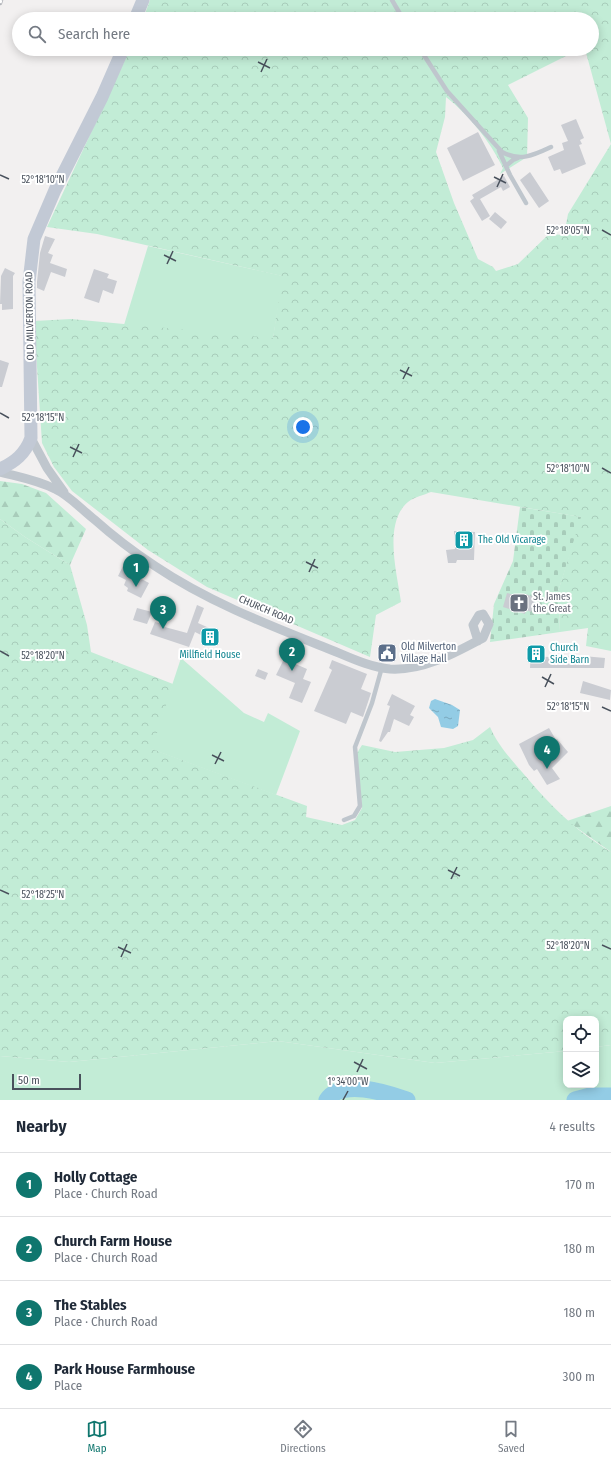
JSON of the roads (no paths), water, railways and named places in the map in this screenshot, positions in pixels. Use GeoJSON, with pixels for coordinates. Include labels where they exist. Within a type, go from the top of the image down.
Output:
{"type":"FeatureCollection","features":[{"type":"Feature","properties":{"kind":"street"},"geometry":{"type":"LineString","coordinates":[[138,12],[143,0]]}},
{"type":"Feature","properties":{"kind":"street","name":"OLD MILVERTON ROAD"},"geometry":{"type":"LineString","coordinates":[[0,470],[24,454],[31,438],[29,282],[34,239],[55,190],[102,97],[120,56]]}},
{"type":"Feature","properties":{"kind":"street","name":"CHURCH ROAD"},"geometry":{"type":"LineString","coordinates":[[31,438],[47,468],[69,498]]}},
{"type":"Feature","properties":{"kind":"street","name":"CHURCH ROAD"},"geometry":{"type":"LineString","coordinates":[[0,470],[38,481],[56,489],[69,498],[122,543],[169,576],[195,591],[353,659],[382,668],[402,668],[422,665],[452,654],[478,641]]}},
{"type":"Feature","properties":{"kind":"lane"},"geometry":{"type":"LineString","coordinates":[[392,0],[399,12]]}},
{"type":"Feature","properties":{"kind":"lane"},"geometry":{"type":"LineString","coordinates":[[424,56],[442,85],[497,148],[526,203]]}},
{"type":"Feature","properties":{"kind":"lane"},"geometry":{"type":"LineString","coordinates":[[507,165],[513,160],[535,154],[551,147]]}},
{"type":"Feature","properties":{"kind":"lane"},"geometry":{"type":"LineString","coordinates":[[497,148],[511,156],[521,157]]}},
{"type":"Feature","properties":{"kind":"lane"},"geometry":{"type":"LineString","coordinates":[[344,820],[354,816],[360,806],[355,747],[372,703],[382,668]]}},
{"type":"Feature","properties":{"kind":"water"},"geometry":{"type":"Polygon","coordinates":[[[435,699],[452,705],[460,710],[458,726],[453,729],[441,727],[438,717],[429,708],[431,701],[435,699]]]}},
{"type":"Feature","properties":{"kind":"waterway"},"geometry":{"type":"LineString","coordinates":[[327,1100],[334,1093],[353,1088],[376,1091],[407,1100]]}},
{"type":"Feature","properties":{"kind":"waterway"},"geometry":{"type":"LineString","coordinates":[[575,1100],[590,1096],[611,1096]]}},
{"type":"Feature","properties":{"kind":"place","name":"The Old Vicarage"},"geometry":{"type":"Point","coordinates":[464,540]}},
{"type":"Feature","properties":{"kind":"place","name":"Holly Cottage"},"geometry":{"type":"Point","coordinates":[136,587]}},
{"type":"Feature","properties":{"kind":"place","name":"St. James the Great"},"geometry":{"type":"Point","coordinates":[519,603]}},
{"type":"Feature","properties":{"kind":"place","name":"The Stables"},"geometry":{"type":"Point","coordinates":[163,629]}},
{"type":"Feature","properties":{"kind":"place","name":"Millfield House"},"geometry":{"type":"Point","coordinates":[210,637]}},
{"type":"Feature","properties":{"kind":"place","name":"Old Milverton Village Hall"},"geometry":{"type":"Point","coordinates":[387,653]}},
{"type":"Feature","properties":{"kind":"place","name":"Church Side Barn"},"geometry":{"type":"Point","coordinates":[536,654]}},
{"type":"Feature","properties":{"kind":"place","name":"Church Farm House"},"geometry":{"type":"Point","coordinates":[292,671]}},
{"type":"Feature","properties":{"kind":"place","name":"Park House Farmhouse"},"geometry":{"type":"Point","coordinates":[547,769]}}]}
